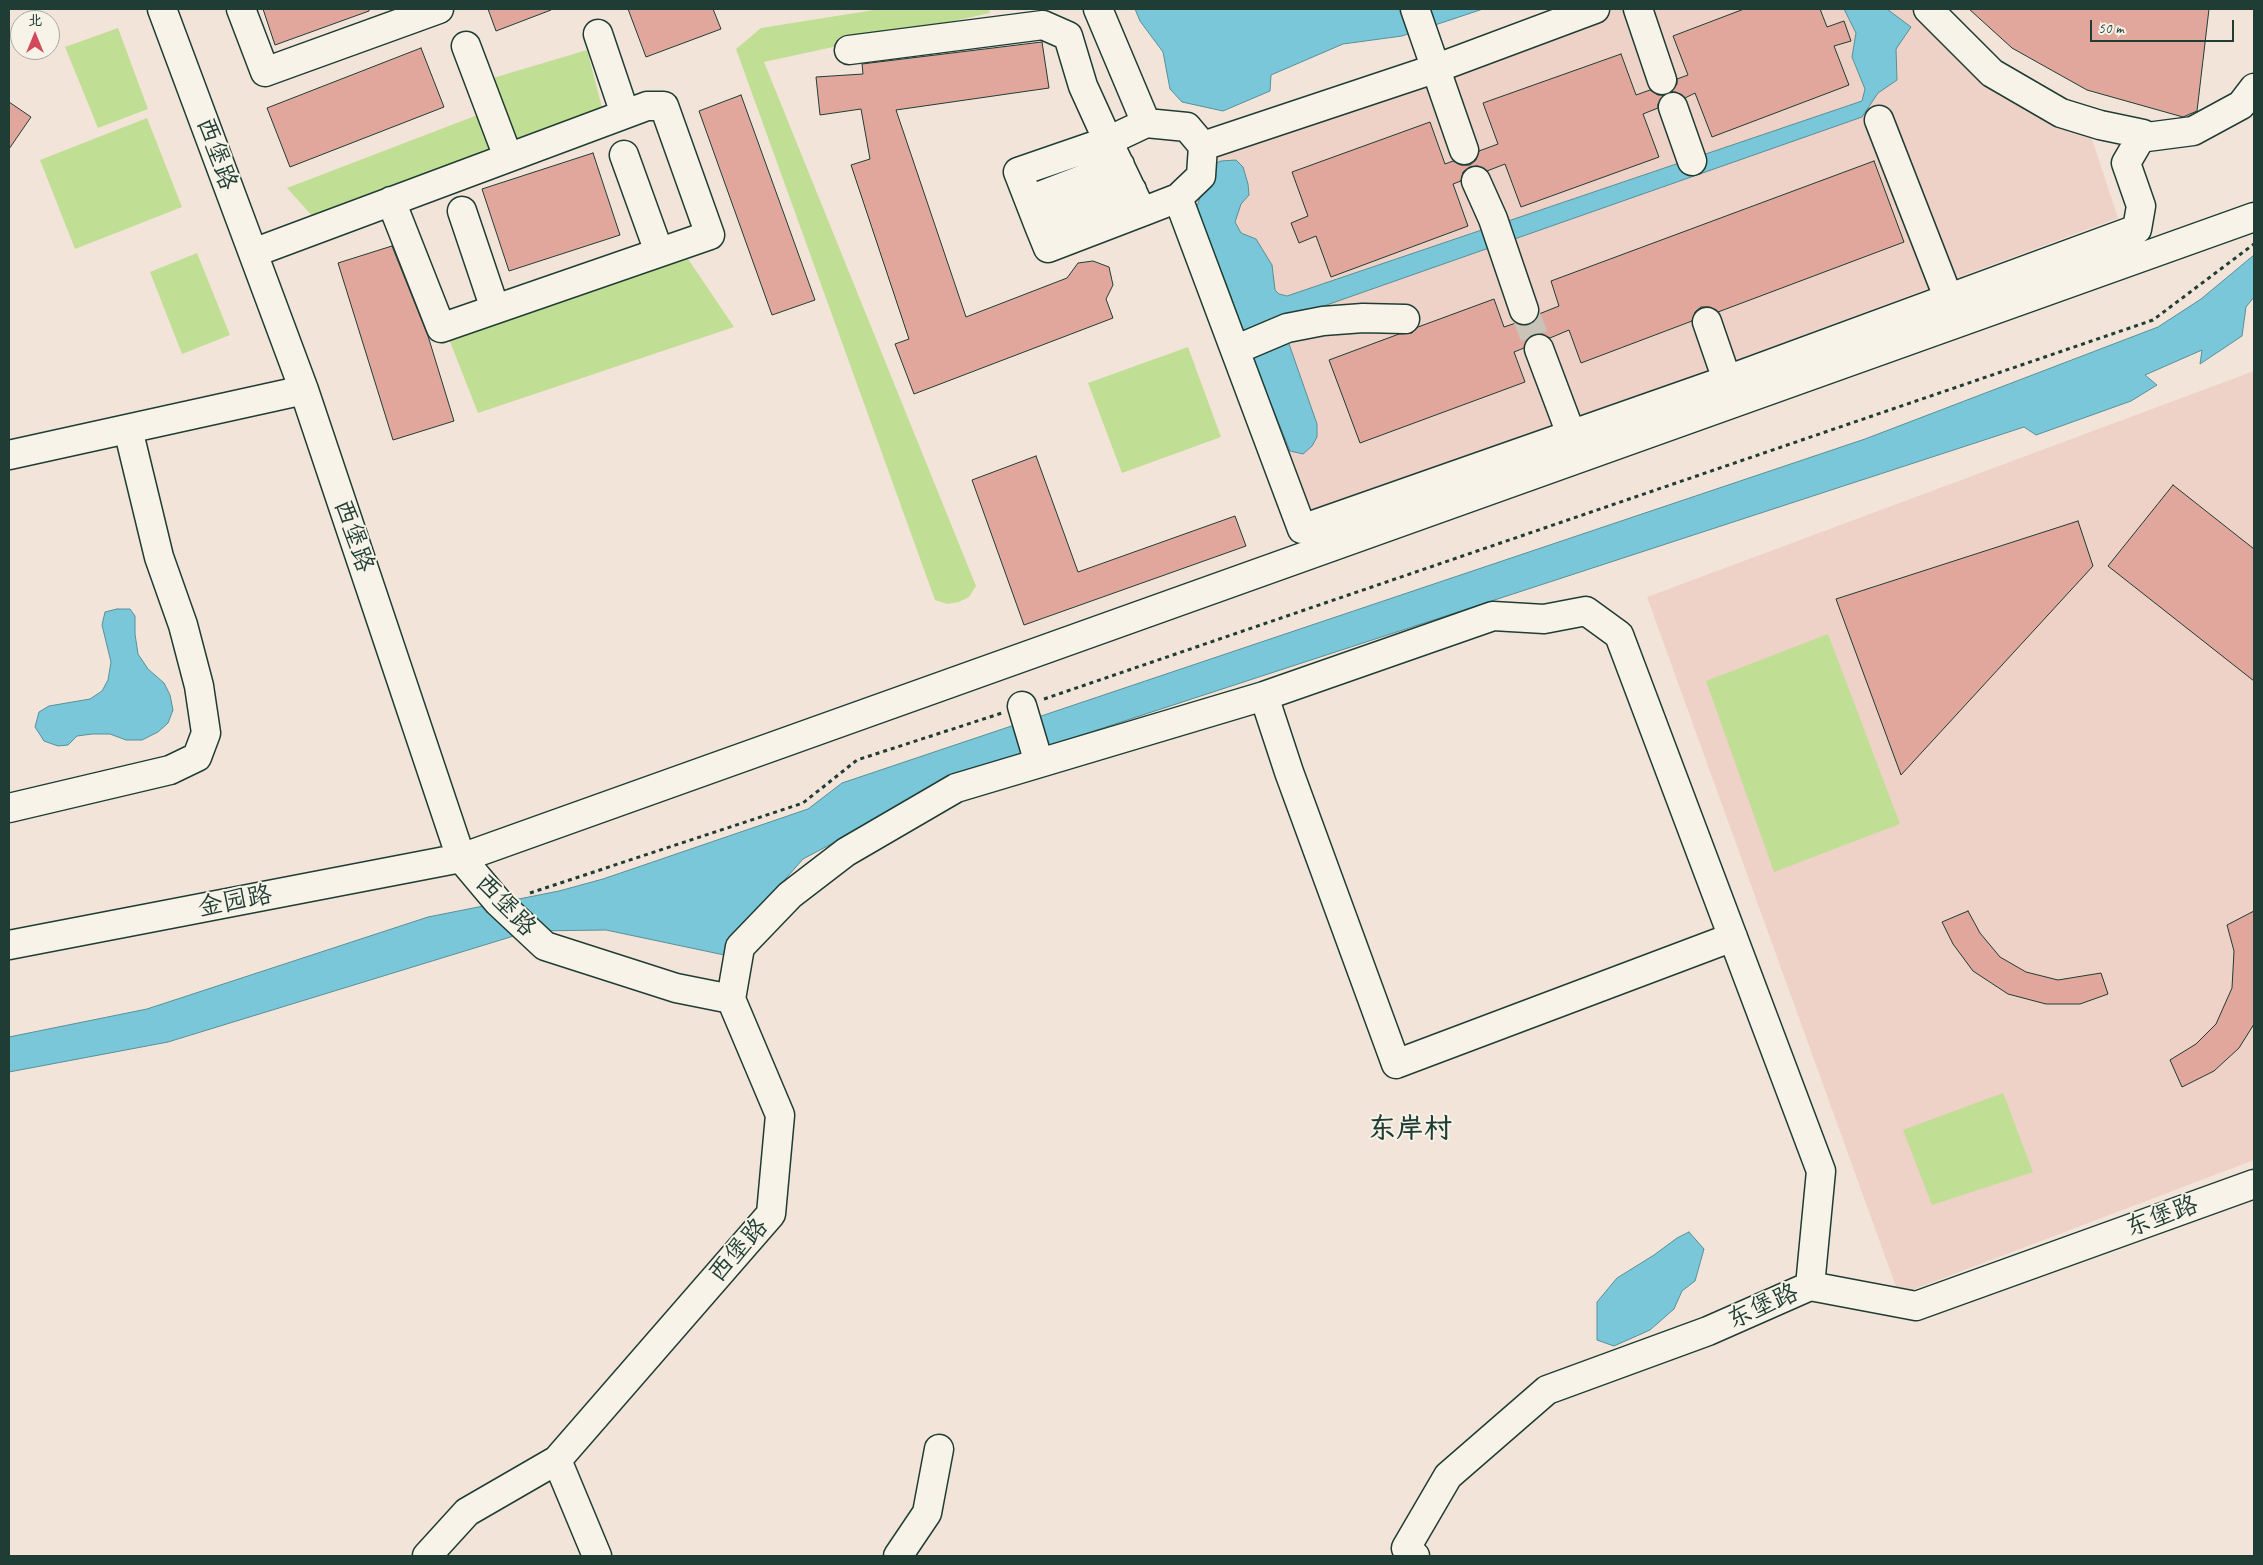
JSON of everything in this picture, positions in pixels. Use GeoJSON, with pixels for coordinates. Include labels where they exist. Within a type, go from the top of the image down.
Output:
{"type":"FeatureCollection","features":[{"type":"Feature","properties":{"kind":"street","name":"西堡路"},"geometry":{"type":"LineString","coordinates":[[162,9],[304,390],[461,858],[498,902],[540,943],[676,988],[731,999],[780,1115],[771,1214],[557,1460],[467,1512],[428,1556]]}},
{"type":"Feature","properties":{"kind":"street"},"geometry":{"type":"LineString","coordinates":[[241,9],[265,72],[439,9]]}},
{"type":"Feature","properties":{"kind":"street"},"geometry":{"type":"LineString","coordinates":[[1047,9],[1061,33]]}},
{"type":"Feature","properties":{"kind":"street"},"geometry":{"type":"LineString","coordinates":[[1098,9],[1146,123]]}},
{"type":"Feature","properties":{"kind":"street"},"geometry":{"type":"LineString","coordinates":[[1415,9],[1464,150]]}},
{"type":"Feature","properties":{"kind":"street"},"geometry":{"type":"LineString","coordinates":[[1203,146],[1436,68],[1595,9]]}},
{"type":"Feature","properties":{"kind":"street"},"geometry":{"type":"LineString","coordinates":[[1638,9],[1662,80]]}},
{"type":"Feature","properties":{"kind":"street"},"geometry":{"type":"LineString","coordinates":[[1928,9],[1992,73],[2061,113],[2100,125],[2143,134],[2147,137],[2193,131],[2248,96]]}},
{"type":"Feature","properties":{"kind":"street"},"geometry":{"type":"LineString","coordinates":[[849,50],[1043,25],[1068,36],[1083,86],[1137,201]]}},
{"type":"Feature","properties":{"kind":"street"},"geometry":{"type":"LineString","coordinates":[[598,34],[625,114]]}},
{"type":"Feature","properties":{"kind":"street"},"geometry":{"type":"LineString","coordinates":[[466,46],[508,157]]}},
{"type":"Feature","properties":{"kind":"street"},"geometry":{"type":"LineString","coordinates":[[253,253],[391,201],[508,157],[647,106],[664,106],[710,234],[441,328],[391,201]]}},
{"type":"Feature","properties":{"kind":"street"},"geometry":{"type":"LineString","coordinates":[[1672,106],[1692,161]]}},
{"type":"Feature","properties":{"kind":"street"},"geometry":{"type":"LineString","coordinates":[[1879,120],[1948,297]]}},
{"type":"Feature","properties":{"kind":"street"},"geometry":{"type":"LineString","coordinates":[[1146,123],[1187,127],[1203,146],[1200,176],[1178,198],[1137,201],[1038,226],[1018,172],[1108,141],[1146,123]]}},
{"type":"Feature","properties":{"kind":"street"},"geometry":{"type":"LineString","coordinates":[[2100,125],[2131,208],[2125,233]]}},
{"type":"Feature","properties":{"kind":"street"},"geometry":{"type":"LineString","coordinates":[[1178,198],[1239,348],[1302,529],[1727,380],[1948,297],[2137,229],[2141,206],[2126,163],[2143,134]]}},
{"type":"Feature","properties":{"kind":"street"},"geometry":{"type":"LineString","coordinates":[[624,155],[659,252]]}},
{"type":"Feature","properties":{"kind":"street"},"geometry":{"type":"LineString","coordinates":[[1029,200],[1120,165]]}},
{"type":"Feature","properties":{"kind":"street"},"geometry":{"type":"LineString","coordinates":[[1476,181],[1493,219],[1524,310]]}},
{"type":"Feature","properties":{"kind":"street"},"geometry":{"type":"LineString","coordinates":[[462,211],[495,309]]}},
{"type":"Feature","properties":{"kind":"street","name":"金园路"},"geometry":{"type":"LineString","coordinates":[[9,945],[461,858],[2254,217]]}},
{"type":"Feature","properties":{"kind":"street"},"geometry":{"type":"LineString","coordinates":[[1239,348],[1287,328],[1323,321],[1363,318],[1405,319]]}},
{"type":"Feature","properties":{"kind":"street"},"geometry":{"type":"LineString","coordinates":[[1707,322],[1727,380]]}},
{"type":"Feature","properties":{"kind":"street"},"geometry":{"type":"LineString","coordinates":[[1539,349],[1571,434]]}},
{"type":"Feature","properties":{"kind":"street"},"geometry":{"type":"LineString","coordinates":[[9,455],[304,390]]}},
{"type":"Feature","properties":{"kind":"street"},"geometry":{"type":"LineString","coordinates":[[9,808],[170,770],[197,757],[206,733],[199,686],[183,625],[159,557],[128,429]]}},
{"type":"Feature","properties":{"kind":"street"},"geometry":{"type":"LineString","coordinates":[[731,999],[740,947],[790,896],[846,852],[956,788],[1264,696],[1493,616],[1544,619],[1586,610],[1619,635],[1821,1171],[1810,1286]]}},
{"type":"Feature","properties":{"kind":"street"},"geometry":{"type":"LineString","coordinates":[[1264,696],[1396,1064],[1733,937]]}},
{"type":"Feature","properties":{"kind":"street"},"geometry":{"type":"LineString","coordinates":[[1022,706],[1039,763]]}},
{"type":"Feature","properties":{"kind":"street","name":"东堡路"},"geometry":{"type":"LineString","coordinates":[[1415,1556],[1406,1548],[1448,1476],[1547,1390],[1708,1331],[1810,1286],[1916,1306],[2254,1184]]}},
{"type":"Feature","properties":{"kind":"street"},"geometry":{"type":"LineString","coordinates":[[898,1556],[927,1514],[939,1448]]}},
{"type":"Feature","properties":{"kind":"street"},"geometry":{"type":"LineString","coordinates":[[557,1460],[597,1556]]}},
{"type":"Feature","properties":{"kind":"path"},"geometry":{"type":"LineString","coordinates":[[530,893],[803,802],[857,760],[1022,706],[2153,320],[2254,244]]}},
{"type":"Feature","properties":{"kind":"shaded area"},"geometry":{"type":"Polygon","coordinates":[[[1604,9],[1922,9],[2091,136],[2118,218],[1311,518],[1193,208],[1216,150],[1604,9]]]}},
{"type":"Feature","properties":{"kind":"shaded area"},"geometry":{"type":"Polygon","coordinates":[[[2254,371],[2254,1160],[1899,1295],[1647,597],[2254,371]]]}},
{"type":"Feature","properties":{"kind":"green space"},"geometry":{"type":"Polygon","coordinates":[[[880,9],[989,9],[990,13],[764,62],[976,586],[969,597],[959,602],[947,604],[935,600],[736,49],[761,28],[880,9]]]}},
{"type":"Feature","properties":{"kind":"green space"},"geometry":{"type":"Polygon","coordinates":[[[118,28],[148,109],[98,128],[65,47],[118,28]]]}},
{"type":"Feature","properties":{"kind":"green space"},"geometry":{"type":"Polygon","coordinates":[[[587,50],[603,111],[315,219],[287,188],[501,106],[493,78],[587,50]]]}},
{"type":"Feature","properties":{"kind":"green space"},"geometry":{"type":"Polygon","coordinates":[[[147,118],[182,207],[75,249],[40,160],[147,118]]]}},
{"type":"Feature","properties":{"kind":"green space"},"geometry":{"type":"Polygon","coordinates":[[[680,247],[734,327],[478,413],[447,334],[680,247]]]}},
{"type":"Feature","properties":{"kind":"green space"},"geometry":{"type":"Polygon","coordinates":[[[197,253],[230,335],[182,354],[150,272],[197,253]]]}},
{"type":"Feature","properties":{"kind":"green space"},"geometry":{"type":"Polygon","coordinates":[[[1188,347],[1221,437],[1122,473],[1088,383],[1188,347]]]}},
{"type":"Feature","properties":{"kind":"green space"},"geometry":{"type":"Polygon","coordinates":[[[1828,634],[1900,824],[1774,872],[1706,681],[1828,634]]]}},
{"type":"Feature","properties":{"kind":"green space"},"geometry":{"type":"Polygon","coordinates":[[[2003,1093],[2033,1172],[1932,1205],[1903,1130],[2003,1093]]]}},
{"type":"Feature","properties":{"kind":"water"},"geometry":{"type":"Polygon","coordinates":[[[1135,9],[1483,9],[1402,36],[1343,44],[1271,75],[1270,91],[1223,111],[1182,102],[1170,89],[1163,52],[1140,21],[1135,9]]]}},
{"type":"Feature","properties":{"kind":"water"},"geometry":{"type":"Polygon","coordinates":[[[1844,9],[1887,9],[1911,27],[1896,49],[1897,80],[1878,93],[1862,117],[1281,321],[1317,424],[1317,437],[1312,446],[1303,454],[1290,451],[1196,209],[1212,165],[1221,161],[1236,160],[1243,167],[1249,195],[1241,204],[1235,222],[1241,233],[1256,239],[1272,265],[1275,290],[1279,294],[1287,296],[1862,101],[1865,89],[1852,57],[1856,33],[1844,9]]]}},
{"type":"Feature","properties":{"kind":"water"},"geometry":{"type":"Polygon","coordinates":[[[2254,255],[2254,297],[2246,307],[2242,336],[2200,364],[2202,350],[2145,375],[2157,385],[2131,401],[2036,435],[2024,427],[962,774],[803,859],[750,919],[729,956],[606,930],[530,931],[168,1042],[9,1072],[9,1037],[147,1009],[428,917],[559,891],[603,879],[808,809],[842,783],[1865,439],[2158,327],[2201,299],[2254,255]]]}},
{"type":"Feature","properties":{"kind":"water"},"geometry":{"type":"Polygon","coordinates":[[[117,609],[130,609],[135,616],[138,654],[148,669],[164,683],[170,695],[173,710],[168,723],[158,732],[142,740],[126,740],[110,734],[92,734],[77,736],[68,745],[58,746],[44,741],[35,727],[39,712],[49,706],[90,699],[102,691],[108,680],[111,662],[102,625],[105,612],[117,609]]]}},
{"type":"Feature","properties":{"kind":"water"},"geometry":{"type":"Polygon","coordinates":[[[1689,1232],[1704,1249],[1695,1281],[1682,1291],[1674,1309],[1650,1330],[1614,1346],[1597,1340],[1597,1302],[1617,1278],[1689,1232]]]}},
{"type":"Feature","properties":{"kind":"building"},"geometry":{"type":"Polygon","coordinates":[[[263,9],[369,9],[369,11],[275,45],[263,9]]]}},
{"type":"Feature","properties":{"kind":"building"},"geometry":{"type":"Polygon","coordinates":[[[488,9],[551,9],[551,10],[496,31],[488,9]]]}},
{"type":"Feature","properties":{"kind":"building"},"geometry":{"type":"Polygon","coordinates":[[[628,9],[713,9],[721,29],[646,57],[628,9]]]}},
{"type":"Feature","properties":{"kind":"building"},"geometry":{"type":"Polygon","coordinates":[[[1744,9],[1820,9],[1827,27],[1844,21],[1851,41],[1834,46],[1849,85],[1712,137],[1695,93],[1685,98],[1676,92],[1671,92],[1677,84],[1677,79],[1688,75],[1673,36],[1744,9]]]}},
{"type":"Feature","properties":{"kind":"building"},"geometry":{"type":"Polygon","coordinates":[[[1969,9],[2209,9],[2197,111],[2183,117],[2087,90],[2012,48],[1969,9]]]}},
{"type":"Feature","properties":{"kind":"building"},"geometry":{"type":"Polygon","coordinates":[[[1042,42],[1049,88],[896,110],[966,317],[1067,278],[1078,263],[1093,261],[1109,267],[1113,285],[1106,299],[1113,318],[914,394],[895,344],[909,339],[851,165],[870,159],[861,109],[820,115],[816,77],[863,74],[862,64],[1042,42]]]}},
{"type":"Feature","properties":{"kind":"building"},"geometry":{"type":"Polygon","coordinates":[[[421,48],[444,107],[290,167],[267,108],[421,48]]]}},
{"type":"Feature","properties":{"kind":"building"},"geometry":{"type":"Polygon","coordinates":[[[1621,54],[1636,95],[1650,90],[1658,95],[1664,95],[1658,104],[1658,108],[1643,114],[1659,157],[1521,207],[1505,164],[1487,171],[1478,166],[1470,167],[1463,172],[1461,181],[1453,184],[1468,226],[1331,277],[1316,236],[1299,243],[1291,223],[1308,216],[1292,172],[1430,122],[1445,164],[1453,161],[1461,165],[1470,165],[1476,160],[1479,151],[1498,144],[1483,103],[1621,54]]]}},
{"type":"Feature","properties":{"kind":"building"},"geometry":{"type":"Polygon","coordinates":[[[741,95],[815,300],[772,315],[699,111],[741,95]]]}},
{"type":"Feature","properties":{"kind":"building"},"geometry":{"type":"Polygon","coordinates":[[[9,102],[31,117],[9,149],[9,102]]]}},
{"type":"Feature","properties":{"kind":"building"},"geometry":{"type":"Polygon","coordinates":[[[593,153],[620,235],[509,271],[482,189],[593,153]]]}},
{"type":"Feature","properties":{"kind":"building"},"geometry":{"type":"Polygon","coordinates":[[[1874,161],[1904,242],[1718,312],[1710,307],[1701,307],[1695,312],[1692,321],[1581,363],[1569,330],[1550,338],[1542,334],[1534,334],[1527,340],[1524,348],[1514,352],[1525,382],[1360,443],[1329,360],[1399,334],[1412,333],[1418,327],[1494,299],[1504,327],[1516,323],[1529,325],[1535,321],[1539,314],[1559,306],[1551,281],[1874,161]]]}},
{"type":"Feature","properties":{"kind":"building"},"geometry":{"type":"Polygon","coordinates":[[[392,246],[428,336],[454,421],[393,440],[338,263],[392,246]]]}},
{"type":"Feature","properties":{"kind":"building"},"geometry":{"type":"Polygon","coordinates":[[[1036,456],[1078,572],[1235,516],[1246,546],[1024,625],[972,480],[1036,456]]]}},
{"type":"Feature","properties":{"kind":"building"},"geometry":{"type":"Polygon","coordinates":[[[2173,485],[2254,549],[2254,681],[2108,566],[2173,485]]]}},
{"type":"Feature","properties":{"kind":"building"},"geometry":{"type":"Polygon","coordinates":[[[2078,521],[2093,566],[1901,775],[1836,599],[2078,521]]]}},
{"type":"Feature","properties":{"kind":"building"},"geometry":{"type":"Polygon","coordinates":[[[1968,911],[1980,933],[2000,957],[2026,972],[2058,980],[2101,973],[2108,994],[2080,1004],[2046,1004],[2008,994],[1973,971],[1953,944],[1942,922],[1968,911]]]}},
{"type":"Feature","properties":{"kind":"building"},"geometry":{"type":"Polygon","coordinates":[[[2254,911],[2254,1024],[2239,1048],[2214,1071],[2182,1087],[2170,1060],[2196,1044],[2216,1024],[2232,988],[2234,951],[2227,925],[2254,911]]]}},
{"type":"Feature","properties":{"kind":"tunnel"},"geometry":{"type":"LineString","coordinates":[[1524,310],[1539,349]]}},
{"type":"Feature","properties":{"kind":"district","name":"东岸村"},"geometry":{"type":"Point","coordinates":[1410,1130]}}]}
